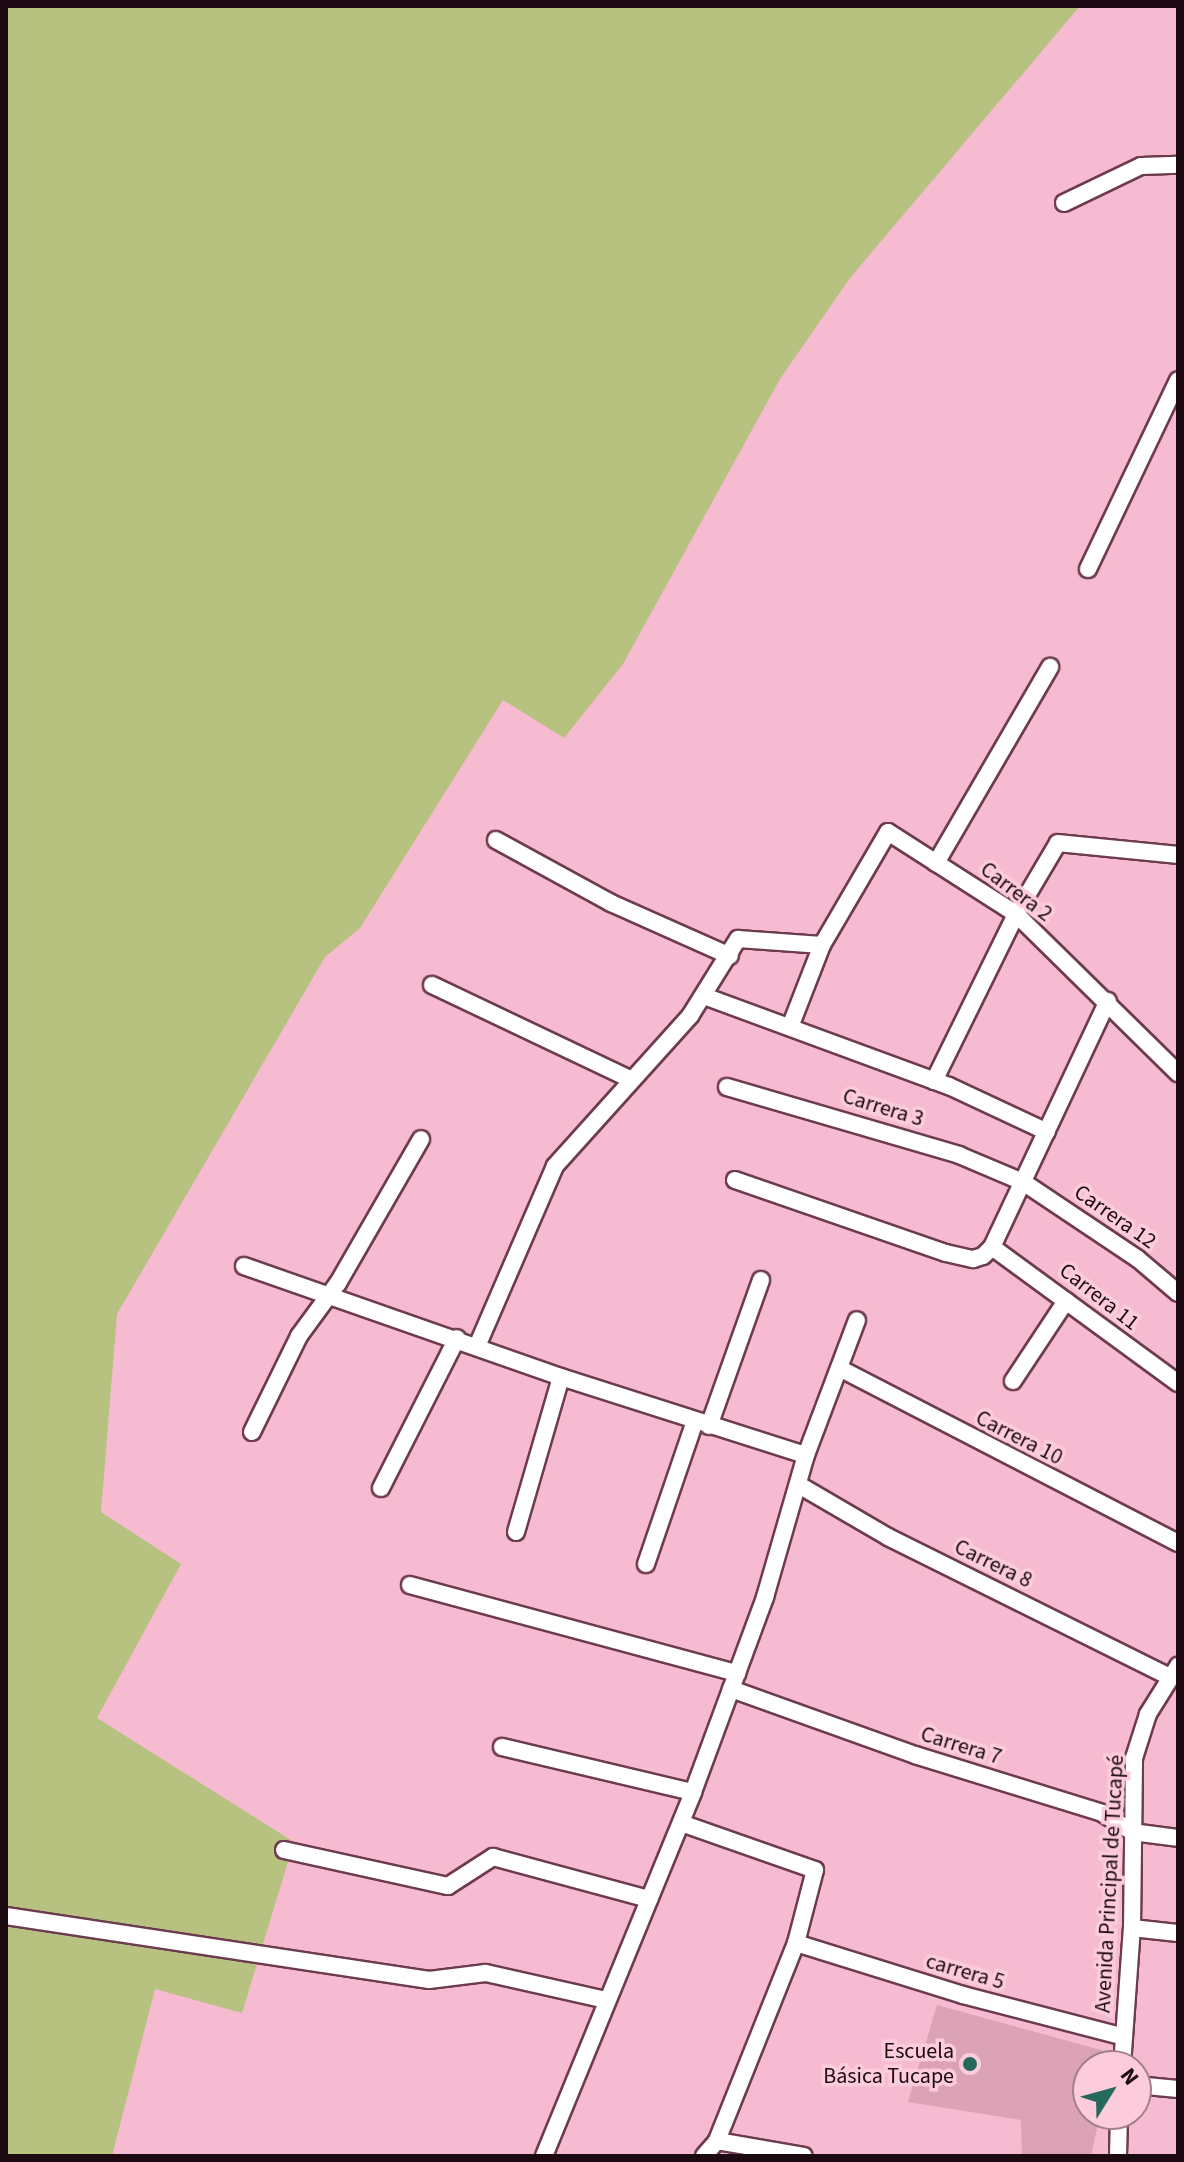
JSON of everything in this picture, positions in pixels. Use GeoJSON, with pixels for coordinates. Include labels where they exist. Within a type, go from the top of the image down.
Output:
{"type":"FeatureCollection","features":[{"type":"Feature","properties":{"kind":"street"},"geometry":{"type":"LineString","coordinates":[[1064,203],[1141,166],[1178,165]]}},
{"type":"Feature","properties":{"kind":"street"},"geometry":{"type":"LineString","coordinates":[[1088,569],[1178,380]]}},
{"type":"Feature","properties":{"kind":"street"},"geometry":{"type":"LineString","coordinates":[[936,863],[1050,667]]}},
{"type":"Feature","properties":{"kind":"street","name":"Carrera 2"},"geometry":{"type":"LineString","coordinates":[[822,945],[888,832],[1016,914],[1178,1073]]}},
{"type":"Feature","properties":{"kind":"street"},"geometry":{"type":"LineString","coordinates":[[496,840],[611,903],[730,956]]}},
{"type":"Feature","properties":{"kind":"street"},"geometry":{"type":"LineString","coordinates":[[934,1081],[1016,914],[1058,843],[1178,855]]}},
{"type":"Feature","properties":{"kind":"street"},"geometry":{"type":"LineString","coordinates":[[478,1344],[555,1166],[704,996],[738,939],[822,945],[790,1027]]}},
{"type":"Feature","properties":{"kind":"street"},"geometry":{"type":"LineString","coordinates":[[432,985],[630,1079]]}},
{"type":"Feature","properties":{"kind":"street"},"geometry":{"type":"LineString","coordinates":[[704,996],[934,1081],[1047,1132]]}},
{"type":"Feature","properties":{"kind":"street"},"geometry":{"type":"LineString","coordinates":[[735,1180],[946,1253],[973,1259],[992,1247],[1108,1001]]}},
{"type":"Feature","properties":{"kind":"street","name":"Carrera 3"},"geometry":{"type":"LineString","coordinates":[[727,1087],[959,1155],[1023,1182]]}},
{"type":"Feature","properties":{"kind":"street"},"geometry":{"type":"LineString","coordinates":[[252,1432],[299,1336],[329,1297],[421,1139]]}},
{"type":"Feature","properties":{"kind":"street","name":"Carrera 12"},"geometry":{"type":"LineString","coordinates":[[1023,1182],[1138,1259],[1178,1293]]}},
{"type":"Feature","properties":{"kind":"street","name":"Carrera 11"},"geometry":{"type":"LineString","coordinates":[[992,1247],[1178,1383]]}},
{"type":"Feature","properties":{"kind":"street"},"geometry":{"type":"LineString","coordinates":[[244,1266],[329,1297],[478,1344],[561,1377],[806,1455]]}},
{"type":"Feature","properties":{"kind":"street"},"geometry":{"type":"LineString","coordinates":[[646,1564],[761,1280]]}},
{"type":"Feature","properties":{"kind":"street"},"geometry":{"type":"LineString","coordinates":[[1013,1381],[1066,1301]]}},
{"type":"Feature","properties":{"kind":"street"},"geometry":{"type":"LineString","coordinates":[[544,2156],[693,1792],[734,1681],[799,1485],[806,1455],[857,1320]]}},
{"type":"Feature","properties":{"kind":"street"},"geometry":{"type":"LineString","coordinates":[[381,1488],[457,1338]]}},
{"type":"Feature","properties":{"kind":"street","name":"Carrera 10"},"geometry":{"type":"LineString","coordinates":[[841,1369],[1178,1543]]}},
{"type":"Feature","properties":{"kind":"street"},"geometry":{"type":"LineString","coordinates":[[516,1532],[561,1377]]}},
{"type":"Feature","properties":{"kind":"street","name":"Carrera 8"},"geometry":{"type":"LineString","coordinates":[[799,1485],[888,1537],[1174,1672]]}},
{"type":"Feature","properties":{"kind":"street","name":"Carrera 7"},"geometry":{"type":"LineString","coordinates":[[410,1585],[734,1681],[915,1755],[1102,1813],[1132,1832],[1178,1838]]}},
{"type":"Feature","properties":{"kind":"street","name":"Avenida Principal de Tucapé"},"geometry":{"type":"LineString","coordinates":[[1123,2050],[1132,1928],[1134,1758],[1148,1714],[1174,1672]]}},
{"type":"Feature","properties":{"kind":"street"},"geometry":{"type":"LineString","coordinates":[[502,1747],[693,1792]]}},
{"type":"Feature","properties":{"kind":"street"},"geometry":{"type":"LineString","coordinates":[[681,1823],[815,1870],[796,1943],[717,2141],[704,2156]]}},
{"type":"Feature","properties":{"kind":"street"},"geometry":{"type":"LineString","coordinates":[[284,1850],[448,1886],[493,1857],[649,1899]]}},
{"type":"Feature","properties":{"kind":"street"},"geometry":{"type":"LineString","coordinates":[[6,1916],[429,1980],[486,1973],[606,2000]]}},
{"type":"Feature","properties":{"kind":"street"},"geometry":{"type":"LineString","coordinates":[[1132,1928],[1178,1933]]}},
{"type":"Feature","properties":{"kind":"street","name":"carrera 5"},"geometry":{"type":"LineString","coordinates":[[796,1943],[963,1995],[1124,2037]]}},
{"type":"Feature","properties":{"kind":"street"},"geometry":{"type":"LineString","coordinates":[[1152,2087],[1178,2089]]}},
{"type":"Feature","properties":{"kind":"street"},"geometry":{"type":"LineString","coordinates":[[1118,2156],[1119,2130]]}},
{"type":"Feature","properties":{"kind":"street"},"geometry":{"type":"LineString","coordinates":[[717,2141],[804,2156]]}},
{"type":"Feature","properties":{"kind":"green space"},"geometry":{"type":"Polygon","coordinates":[[[6,6],[1080,6],[850,278],[780,379],[623,664],[564,738],[503,700],[360,928],[325,957],[117,1314],[101,1512],[181,1564],[97,1718],[294,1842],[242,2013],[155,1989],[112,2156],[6,2156],[6,6]]]}},
{"type":"Feature","properties":{"kind":"building"},"geometry":{"type":"Polygon","coordinates":[[[937,2005],[1101,2050],[1072,2050],[1072,2130],[1097,2130],[1091,2156],[1022,2156],[1021,2120],[908,2102],[937,2005]]]}},
{"type":"Feature","properties":{"kind":"place","name":"Escuela Básica Tucape"},"geometry":{"type":"Point","coordinates":[970,2064]}}]}
